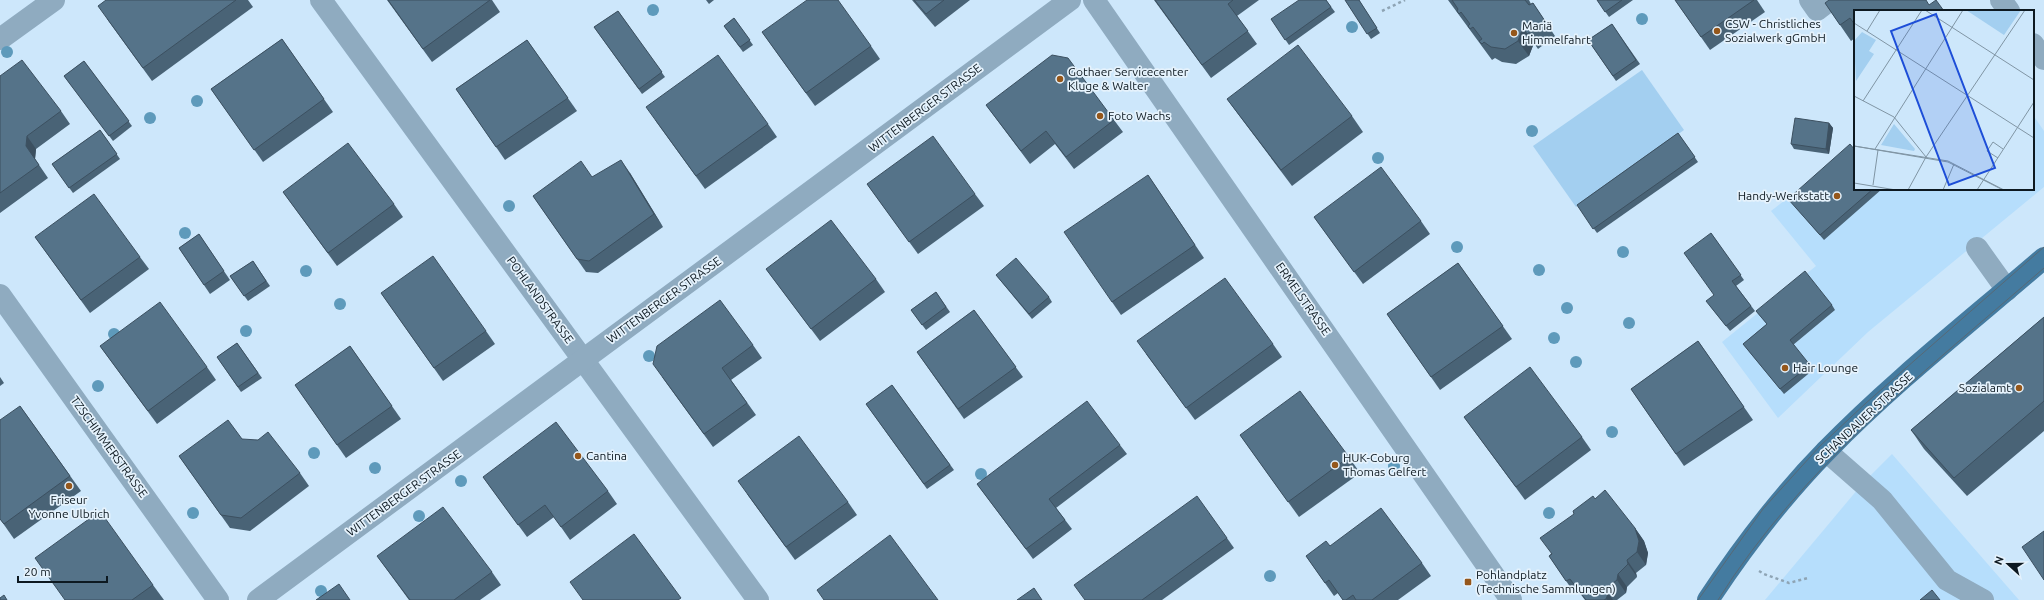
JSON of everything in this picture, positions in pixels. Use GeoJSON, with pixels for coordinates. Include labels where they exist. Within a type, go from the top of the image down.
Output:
{"type":"FeatureCollection","features":[{"type":"Feature","properties":{"kind":"main road","name":"SCHANDAUER STRASSE"},"geometry":{"type":"LineString","coordinates":[[1708,600],[1769,515],[1826,451],[1871,408],[2044,258]]}},
{"type":"Feature","properties":{"kind":"street"},"geometry":{"type":"LineString","coordinates":[[0,39],[54,0]]}},
{"type":"Feature","properties":{"kind":"street","name":"POHLANDSTRASSE"},"geometry":{"type":"LineString","coordinates":[[321,0],[758,600]]}},
{"type":"Feature","properties":{"kind":"street","name":"WITTENBERGER STRASSE"},"geometry":{"type":"LineString","coordinates":[[258,600],[1070,0]]}},
{"type":"Feature","properties":{"kind":"street","name":"ERMELSTRASSE"},"geometry":{"type":"LineString","coordinates":[[1094,0],[1350,366],[1511,600]]}},
{"type":"Feature","properties":{"kind":"street"},"geometry":{"type":"LineString","coordinates":[[1810,0],[1817,10],[1830,0]]}},
{"type":"Feature","properties":{"kind":"street"},"geometry":{"type":"LineString","coordinates":[[2001,0],[2008,10]]}},
{"type":"Feature","properties":{"kind":"street"},"geometry":{"type":"LineString","coordinates":[[1977,248],[2007,290]]}},
{"type":"Feature","properties":{"kind":"street","name":"TZSCHIMMERSTRASSE"},"geometry":{"type":"LineString","coordinates":[[0,295],[218,600]]}},
{"type":"Feature","properties":{"kind":"street"},"geometry":{"type":"LineString","coordinates":[[1826,451],[1882,500],[1947,580],[1983,600]]}},
{"type":"Feature","properties":{"kind":"path"},"geometry":{"type":"LineString","coordinates":[[1382,11],[1405,0]]}},
{"type":"Feature","properties":{"kind":"path"},"geometry":{"type":"LineString","coordinates":[[1739,555],[1764,574],[1789,582],[1808,578]]}},
{"type":"Feature","properties":{"kind":"shaded area"},"geometry":{"type":"Polygon","coordinates":[[[1642,70],[1684,130],[1576,207],[1533,146],[1642,70]]]}},
{"type":"Feature","properties":{"kind":"shaded area"},"geometry":{"type":"Polygon","coordinates":[[[2034,116],[2044,131],[2044,187],[1868,332],[1778,418],[1722,342],[1816,266],[1771,211],[1854,147],[1854,190],[2034,190],[2034,116]]]}},
{"type":"Feature","properties":{"kind":"shaded area"},"geometry":{"type":"Polygon","coordinates":[[[1892,454],[2019,600],[1765,600],[1863,483],[1892,454]]]}},
{"type":"Feature","properties":{"kind":"building"},"geometry":{"type":"Polygon","coordinates":[[[106,0],[236,0],[143,68],[98,6],[106,0]]]}},
{"type":"Feature","properties":{"kind":"building"},"geometry":{"type":"Polygon","coordinates":[[[388,0],[490,0],[423,49],[388,0]]]}},
{"type":"Feature","properties":{"kind":"building"},"geometry":{"type":"Polygon","coordinates":[[[807,0],[838,0],[871,46],[806,93],[762,32],[807,0]]]}},
{"type":"Feature","properties":{"kind":"building"},"geometry":{"type":"Polygon","coordinates":[[[914,0],[944,0],[926,14],[914,0]]]}},
{"type":"Feature","properties":{"kind":"building"},"geometry":{"type":"Polygon","coordinates":[[[1155,0],[1233,0],[1228,4],[1248,31],[1202,65],[1155,0]]]}},
{"type":"Feature","properties":{"kind":"building"},"geometry":{"type":"Polygon","coordinates":[[[1299,0],[1326,0],[1331,7],[1285,40],[1271,19],[1299,0]]]}},
{"type":"Feature","properties":{"kind":"building"},"geometry":{"type":"Polygon","coordinates":[[[1345,0],[1359,0],[1377,28],[1367,34],[1345,0]]]}},
{"type":"Feature","properties":{"kind":"building","name":"Mariä Himmelfahrt"},"geometry":{"type":"Polygon","coordinates":[[[1452,0],[1525,0],[1529,5],[1533,3],[1545,21],[1527,34],[1523,27],[1518,41],[1505,49],[1491,47],[1484,42],[1482,44],[1479,41],[1482,39],[1473,27],[1470,29],[1468,26],[1470,24],[1461,12],[1459,14],[1457,11],[1458,9],[1452,0]]]}},
{"type":"Feature","properties":{"kind":"building"},"geometry":{"type":"Polygon","coordinates":[[[1597,0],[1622,0],[1605,12],[1597,0]]]}},
{"type":"Feature","properties":{"kind":"building"},"geometry":{"type":"Polygon","coordinates":[[[1675,0],[1754,0],[1701,37],[1675,0]]]}},
{"type":"Feature","properties":{"kind":"building"},"geometry":{"type":"Polygon","coordinates":[[[1829,0],[1926,0],[1929,5],[1936,0],[1943,10],[1854,10],[1854,24],[1850,18],[1840,25],[1825,3],[1829,0]]]}},
{"type":"Feature","properties":{"kind":"building"},"geometry":{"type":"Polygon","coordinates":[[[618,11],[662,72],[639,89],[594,27],[618,11]]]}},
{"type":"Feature","properties":{"kind":"building"},"geometry":{"type":"Polygon","coordinates":[[[734,18],[750,40],[740,47],[724,26],[734,18]]]}},
{"type":"Feature","properties":{"kind":"building"},"geometry":{"type":"Polygon","coordinates":[[[1612,24],[1636,60],[1613,76],[1588,40],[1612,24]]]}},
{"type":"Feature","properties":{"kind":"building"},"geometry":{"type":"Polygon","coordinates":[[[282,39],[324,99],[254,150],[211,89],[282,39]]]}},
{"type":"Feature","properties":{"kind":"building"},"geometry":{"type":"Polygon","coordinates":[[[527,40],[568,98],[496,147],[456,89],[527,40]]]}},
{"type":"Feature","properties":{"kind":"building"},"geometry":{"type":"Polygon","coordinates":[[[1298,45],[1352,116],[1281,170],[1227,99],[1298,45]]]}},
{"type":"Feature","properties":{"kind":"building"},"geometry":{"type":"Polygon","coordinates":[[[718,55],[768,124],[696,176],[646,107],[718,55]]]}},
{"type":"Feature","properties":{"kind":"building"},"geometry":{"type":"Polygon","coordinates":[[[1052,55],[1068,58],[1114,120],[1066,157],[1046,131],[1021,151],[986,105],[1052,55]]]}},
{"type":"Feature","properties":{"kind":"building"},"geometry":{"type":"Polygon","coordinates":[[[22,60],[61,111],[27,136],[26,146],[39,165],[0,193],[0,76],[22,60]]]}},
{"type":"Feature","properties":{"kind":"building"},"geometry":{"type":"Polygon","coordinates":[[[84,61],[129,121],[109,136],[64,76],[84,61]]]}},
{"type":"Feature","properties":{"kind":"building"},"geometry":{"type":"Polygon","coordinates":[[[1795,118],[1829,123],[1826,149],[1791,144],[1795,118]]]}},
{"type":"Feature","properties":{"kind":"building"},"geometry":{"type":"Polygon","coordinates":[[[100,130],[117,154],[69,188],[52,164],[100,130]]]}},
{"type":"Feature","properties":{"kind":"building"},"geometry":{"type":"Polygon","coordinates":[[[1678,133],[1695,157],[1593,229],[1577,205],[1678,133]]]}},
{"type":"Feature","properties":{"kind":"building"},"geometry":{"type":"Polygon","coordinates":[[[933,136],[975,194],[909,242],[867,184],[933,136]]]}},
{"type":"Feature","properties":{"kind":"building"},"geometry":{"type":"Polygon","coordinates":[[[348,143],[394,204],[328,253],[283,192],[348,143]]]}},
{"type":"Feature","properties":{"kind":"building","name":"Handy-Werkstatt"},"geometry":{"type":"Polygon","coordinates":[[[1850,144],[1854,149],[1854,190],[1872,190],[1820,235],[1788,199],[1850,144]]]}},
{"type":"Feature","properties":{"kind":"building"},"geometry":{"type":"Polygon","coordinates":[[[621,160],[654,214],[589,261],[577,259],[533,196],[581,161],[592,177],[621,160]]]}},
{"type":"Feature","properties":{"kind":"building"},"geometry":{"type":"Polygon","coordinates":[[[1381,167],[1421,221],[1354,272],[1314,217],[1381,167]]]}},
{"type":"Feature","properties":{"kind":"building"},"geometry":{"type":"Polygon","coordinates":[[[1148,175],[1195,245],[1112,302],[1064,232],[1148,175]]]}},
{"type":"Feature","properties":{"kind":"building"},"geometry":{"type":"Polygon","coordinates":[[[94,194],[140,257],[81,300],[35,237],[94,194]]]}},
{"type":"Feature","properties":{"kind":"building"},"geometry":{"type":"Polygon","coordinates":[[[831,220],[876,279],[811,329],[766,269],[831,220]]]}},
{"type":"Feature","properties":{"kind":"building"},"geometry":{"type":"Polygon","coordinates":[[[1711,233],[1741,275],[1732,281],[1751,306],[1726,326],[1706,301],[1714,295],[1684,253],[1711,233]]]}},
{"type":"Feature","properties":{"kind":"building"},"geometry":{"type":"Polygon","coordinates":[[[199,234],[224,271],[204,285],[179,248],[199,234]]]}},
{"type":"Feature","properties":{"kind":"building"},"geometry":{"type":"Polygon","coordinates":[[[433,256],[486,331],[434,368],[381,293],[433,256]]]}},
{"type":"Feature","properties":{"kind":"building"},"geometry":{"type":"Polygon","coordinates":[[[1016,258],[1049,297],[1029,314],[996,275],[1016,258]]]}},
{"type":"Feature","properties":{"kind":"building"},"geometry":{"type":"Polygon","coordinates":[[[253,261],[266,281],[244,296],[230,276],[253,261]]]}},
{"type":"Feature","properties":{"kind":"building"},"geometry":{"type":"Polygon","coordinates":[[[1458,263],[1503,326],[1431,377],[1387,314],[1458,263]]]}},
{"type":"Feature","properties":{"kind":"building"},"geometry":{"type":"Polygon","coordinates":[[[1805,271],[1832,305],[1790,340],[1810,365],[1780,389],[1743,344],[1767,324],[1756,311],[1805,271]]]}},
{"type":"Feature","properties":{"kind":"building"},"geometry":{"type":"Polygon","coordinates":[[[1225,278],[1273,344],[1186,408],[1137,341],[1225,278]]]}},
{"type":"Feature","properties":{"kind":"building"},"geometry":{"type":"Polygon","coordinates":[[[936,292],[946,307],[922,325],[911,310],[936,292]]]}},
{"type":"Feature","properties":{"kind":"building"},"geometry":{"type":"Polygon","coordinates":[[[720,300],[753,345],[722,368],[747,403],[704,434],[653,364],[657,346],[720,300]]]}},
{"type":"Feature","properties":{"kind":"building"},"geometry":{"type":"Polygon","coordinates":[[[160,302],[207,367],[148,411],[100,346],[160,302]]]}},
{"type":"Feature","properties":{"kind":"building"},"geometry":{"type":"Polygon","coordinates":[[[974,310],[1016,367],[958,409],[917,352],[974,310]]]}},
{"type":"Feature","properties":{"kind":"building","name":"Sozialamt"},"geometry":{"type":"Polygon","coordinates":[[[2044,317],[2044,401],[1954,478],[1911,430],[2044,317]]]}},
{"type":"Feature","properties":{"kind":"building"},"geometry":{"type":"Polygon","coordinates":[[[1698,341],[1744,407],[1676,454],[1631,389],[1698,341]]]}},
{"type":"Feature","properties":{"kind":"building"},"geometry":{"type":"Polygon","coordinates":[[[237,343],[258,373],[238,387],[217,357],[237,343]]]}},
{"type":"Feature","properties":{"kind":"building"},"geometry":{"type":"Polygon","coordinates":[[[350,346],[392,406],[337,445],[295,385],[350,346]]]}},
{"type":"Feature","properties":{"kind":"building"},"geometry":{"type":"Polygon","coordinates":[[[1530,367],[1582,437],[1516,487],[1464,417],[1530,367]]]}},
{"type":"Feature","properties":{"kind":"building"},"geometry":{"type":"Polygon","coordinates":[[[892,385],[950,465],[924,484],[866,404],[892,385]]]}},
{"type":"Feature","properties":{"kind":"building"},"geometry":{"type":"Polygon","coordinates":[[[1300,391],[1349,457],[1288,502],[1240,435],[1300,391]]]}},
{"type":"Feature","properties":{"kind":"building"},"geometry":{"type":"Polygon","coordinates":[[[1087,401],[1120,445],[1049,499],[1065,520],[1026,549],[977,484],[1087,401]]]}},
{"type":"Feature","properties":{"kind":"building"},"geometry":{"type":"Polygon","coordinates":[[[20,406],[70,476],[4,524],[0,519],[0,420],[20,406]]]}},
{"type":"Feature","properties":{"kind":"building"},"geometry":{"type":"Polygon","coordinates":[[[228,420],[242,439],[258,440],[268,432],[300,473],[241,518],[221,515],[179,456],[228,420]]]}},
{"type":"Feature","properties":{"kind":"building"},"geometry":{"type":"Polygon","coordinates":[[[556,422],[608,491],[561,527],[545,505],[518,525],[483,477],[556,422]]]}},
{"type":"Feature","properties":{"kind":"building"},"geometry":{"type":"Polygon","coordinates":[[[799,436],[848,502],[786,547],[738,481],[799,436]]]}},
{"type":"Feature","properties":{"kind":"building"},"geometry":{"type":"Polygon","coordinates":[[[1605,490],[1635,528],[1639,541],[1637,552],[1627,560],[1628,564],[1618,574],[1617,580],[1605,589],[1608,594],[1606,599],[1586,600],[1570,579],[1566,581],[1549,556],[1552,554],[1540,538],[1574,514],[1573,511],[1593,496],[1595,499],[1605,490]]]}},
{"type":"Feature","properties":{"kind":"building"},"geometry":{"type":"Polygon","coordinates":[[[1197,496],[1227,538],[1142,600],[1085,600],[1074,585],[1197,496]]]}},
{"type":"Feature","properties":{"kind":"building"},"geometry":{"type":"Polygon","coordinates":[[[443,507],[492,572],[454,600],[410,600],[377,556],[443,507]]]}},
{"type":"Feature","properties":{"kind":"building"},"geometry":{"type":"Polygon","coordinates":[[[1381,508],[1422,563],[1372,600],[1356,600],[1353,595],[1346,600],[1343,600],[1329,580],[1325,583],[1306,556],[1326,541],[1330,546],[1381,508]]]}},
{"type":"Feature","properties":{"kind":"building"},"geometry":{"type":"Polygon","coordinates":[[[100,511],[153,585],[132,600],[65,600],[35,558],[100,511]]]}},
{"type":"Feature","properties":{"kind":"building"},"geometry":{"type":"Polygon","coordinates":[[[2044,531],[2044,580],[2022,547],[2044,531]]]}},
{"type":"Feature","properties":{"kind":"building"},"geometry":{"type":"Polygon","coordinates":[[[634,534],[681,598],[678,600],[583,600],[570,582],[634,534]]]}},
{"type":"Feature","properties":{"kind":"building"},"geometry":{"type":"Polygon","coordinates":[[[890,535],[938,600],[824,600],[817,590],[890,535]]]}},
{"type":"Feature","properties":{"kind":"building"},"geometry":{"type":"Polygon","coordinates":[[[339,584],[350,600],[316,600],[339,584]]]}},
{"type":"Feature","properties":{"kind":"building"},"geometry":{"type":"Polygon","coordinates":[[[1034,588],[1042,600],[1017,600],[1034,588]]]}},
{"type":"Feature","properties":{"kind":"building"},"geometry":{"type":"Polygon","coordinates":[[[1932,590],[1940,600],[1920,600],[1932,590]]]}},
{"type":"Feature","properties":{"kind":"building"},"geometry":{"type":"Polygon","coordinates":[[[4,595],[7,600],[0,600],[0,598],[4,595]]]}},
{"type":"Feature","properties":{"kind":"tram line"},"geometry":{"type":"LineString","coordinates":[[1698,600],[1763,509],[1820,446],[1866,403],[2044,247]]}},
{"type":"Feature","properties":{"kind":"tram line"},"geometry":{"type":"LineString","coordinates":[[1718,600],[1751,552],[1788,506],[1827,463],[1868,422],[1911,383],[2044,268]]}},
{"type":"Feature","properties":{"kind":"place","name":"CSW - Christliches Sozialwerk gGmbH"},"geometry":{"type":"Point","coordinates":[1717,31]}},
{"type":"Feature","properties":{"kind":"place","name":"Mariä Himmelfahrt"},"geometry":{"type":"Point","coordinates":[1514,33]}},
{"type":"Feature","properties":{"kind":"place","name":"Gothaer Servicecenter Kluge & Walter"},"geometry":{"type":"Point","coordinates":[1060,79]}},
{"type":"Feature","properties":{"kind":"place","name":"Foto Wachs"},"geometry":{"type":"Point","coordinates":[1100,116]}},
{"type":"Feature","properties":{"kind":"place","name":"Handy-Werkstatt"},"geometry":{"type":"Point","coordinates":[1837,196]}},
{"type":"Feature","properties":{"kind":"place","name":"Hair Lounge"},"geometry":{"type":"Point","coordinates":[1785,368]}},
{"type":"Feature","properties":{"kind":"place","name":"Sozialamt"},"geometry":{"type":"Point","coordinates":[2019,388]}},
{"type":"Feature","properties":{"kind":"place","name":"Cantina"},"geometry":{"type":"Point","coordinates":[578,456]}},
{"type":"Feature","properties":{"kind":"place","name":"HUK-Coburg Thomas Gelfert"},"geometry":{"type":"Point","coordinates":[1335,465]}},
{"type":"Feature","properties":{"kind":"place","name":"Friseur Yvonne Ulbrich"},"geometry":{"type":"Point","coordinates":[69,486]}},
{"type":"Feature","properties":{"kind":"place","name":"Pohlandplatz (Technische Sammlungen)"},"geometry":{"type":"Point","coordinates":[1468,582]}}]}
